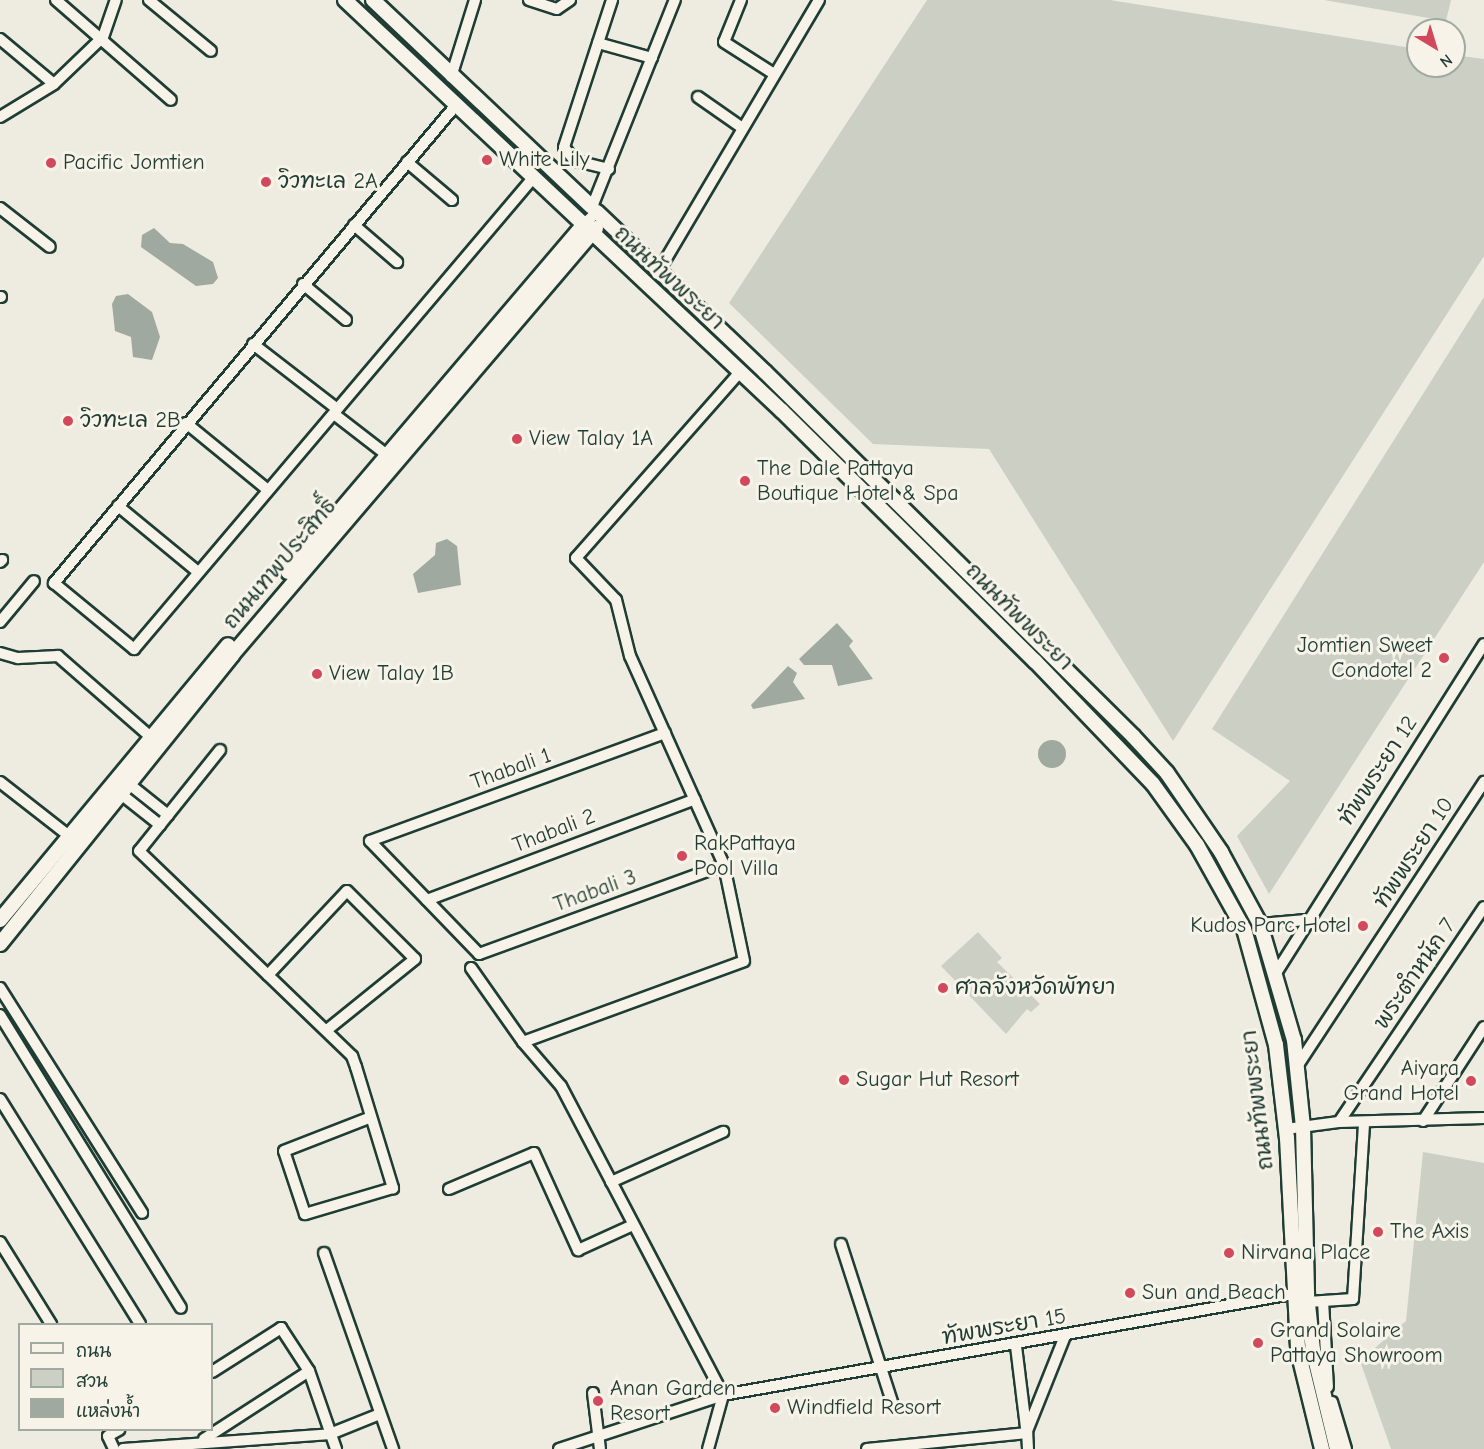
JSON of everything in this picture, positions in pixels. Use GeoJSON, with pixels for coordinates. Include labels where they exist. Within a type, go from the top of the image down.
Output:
{"type":"FeatureCollection","features":[{"type":"Feature","properties":{"kind":"main road","name":"ถนนทัพพระยา"},"geometry":{"type":"LineString","coordinates":[[345,0],[740,372],[1035,661],[1154,784],[1197,845],[1244,929],[1276,1045],[1286,1129],[1292,1294],[1298,1351],[1322,1449]]}},
{"type":"Feature","properties":{"kind":"main road","name":"ถนนทัพพระยา"},"geometry":{"type":"LineString","coordinates":[[373,0],[451,77],[597,213],[657,274],[765,372],[1046,649],[1167,773],[1211,835],[1260,924],[1294,1040],[1303,1127],[1308,1302],[1324,1407],[1336,1449]]}},
{"type":"Feature","properties":{"kind":"main road","name":"ถนนเทพประสิทธิ์"},"geometry":{"type":"LineString","coordinates":[[0,944],[375,484],[587,230],[597,213]]}},
{"type":"Feature","properties":{"kind":"main road","name":"ถนนเทพประสิทธิ์"},"geometry":{"type":"LineString","coordinates":[[0,920],[387,455],[587,230]]}},
{"type":"Feature","properties":{"kind":"street"},"geometry":{"type":"LineString","coordinates":[[57,0],[103,37],[171,100]]}},
{"type":"Feature","properties":{"kind":"street"},"geometry":{"type":"LineString","coordinates":[[1,114],[54,84],[103,37],[117,0]]}},
{"type":"Feature","properties":{"kind":"street"},"geometry":{"type":"LineString","coordinates":[[149,0],[211,51]]}},
{"type":"Feature","properties":{"kind":"street"},"geometry":{"type":"LineString","coordinates":[[451,77],[475,0]]}},
{"type":"Feature","properties":{"kind":"street"},"geometry":{"type":"LineString","coordinates":[[530,0],[557,9],[570,0]]}},
{"type":"Feature","properties":{"kind":"street"},"geometry":{"type":"LineString","coordinates":[[609,169],[574,160],[564,147],[612,0]]}},
{"type":"Feature","properties":{"kind":"street"},"geometry":{"type":"LineString","coordinates":[[597,213],[609,169],[675,0]]}},
{"type":"Feature","properties":{"kind":"street"},"geometry":{"type":"LineString","coordinates":[[741,0],[724,42],[774,74]]}},
{"type":"Feature","properties":{"kind":"street"},"geometry":{"type":"LineString","coordinates":[[657,274],[741,127],[819,0]]}},
{"type":"Feature","properties":{"kind":"street"},"geometry":{"type":"LineString","coordinates":[[0,39],[54,84]]}},
{"type":"Feature","properties":{"kind":"street"},"geometry":{"type":"LineString","coordinates":[[598,43],[652,58]]}},
{"type":"Feature","properties":{"kind":"street"},"geometry":{"type":"LineString","coordinates":[[698,97],[741,127]]}},
{"type":"Feature","properties":{"kind":"street"},"geometry":{"type":"LineString","coordinates":[[456,105],[186,423],[54,583],[134,649],[533,178]]}},
{"type":"Feature","properties":{"kind":"street"},"geometry":{"type":"LineString","coordinates":[[407,162],[452,200]]}},
{"type":"Feature","properties":{"kind":"street"},"geometry":{"type":"LineString","coordinates":[[0,208],[50,247]]}},
{"type":"Feature","properties":{"kind":"street"},"geometry":{"type":"LineString","coordinates":[[354,225],[397,262]]}},
{"type":"Feature","properties":{"kind":"street"},"geometry":{"type":"LineString","coordinates":[[303,284],[346,320]]}},
{"type":"Feature","properties":{"kind":"street"},"geometry":{"type":"LineString","coordinates":[[253,344],[387,455]]}},
{"type":"Feature","properties":{"kind":"street"},"geometry":{"type":"LineString","coordinates":[[523,1042],[744,961],[724,865],[630,656],[616,600],[576,558],[740,372]]}},
{"type":"Feature","properties":{"kind":"street"},"geometry":{"type":"LineString","coordinates":[[186,423],[268,490]]}},
{"type":"Feature","properties":{"kind":"street"},"geometry":{"type":"LineString","coordinates":[[118,506],[198,572]]}},
{"type":"Feature","properties":{"kind":"street"},"geometry":{"type":"LineString","coordinates":[[0,622],[34,581]]}},
{"type":"Feature","properties":{"kind":"street","name":"ทัพพระยา 12"},"geometry":{"type":"LineString","coordinates":[[1276,973],[1306,920],[1484,644]]}},
{"type":"Feature","properties":{"kind":"street"},"geometry":{"type":"LineString","coordinates":[[1035,661],[1046,649]]}},
{"type":"Feature","properties":{"kind":"street"},"geometry":{"type":"LineString","coordinates":[[0,652],[18,658],[58,656],[151,738]]}},
{"type":"Feature","properties":{"kind":"street","name":"Thabali 1"},"geometry":{"type":"LineString","coordinates":[[427,900],[370,841],[665,733]]}},
{"type":"Feature","properties":{"kind":"street"},"geometry":{"type":"LineString","coordinates":[[220,750],[139,851],[352,1056],[371,1117],[393,1188],[312,1216],[305,1214],[284,1151],[371,1117]]}},
{"type":"Feature","properties":{"kind":"street"},"geometry":{"type":"LineString","coordinates":[[0,782],[69,836]]}},
{"type":"Feature","properties":{"kind":"street","name":"ทัพพระยา 10"},"geometry":{"type":"LineString","coordinates":[[1298,1065],[1484,782]]}},
{"type":"Feature","properties":{"kind":"street"},"geometry":{"type":"LineString","coordinates":[[125,789],[168,815]]}},
{"type":"Feature","properties":{"kind":"street"},"geometry":{"type":"LineString","coordinates":[[125,789],[160,825]]}},
{"type":"Feature","properties":{"kind":"street","name":"Thabali 2"},"geometry":{"type":"LineString","coordinates":[[427,900],[695,799]]}},
{"type":"Feature","properties":{"kind":"street"},"geometry":{"type":"LineString","coordinates":[[1197,845],[1211,835]]}},
{"type":"Feature","properties":{"kind":"street"},"geometry":{"type":"LineString","coordinates":[[1206,862],[1221,852]]}},
{"type":"Feature","properties":{"kind":"street","name":"Thabali 3"},"geometry":{"type":"LineString","coordinates":[[427,900],[479,954],[724,865]]}},
{"type":"Feature","properties":{"kind":"street"},"geometry":{"type":"LineString","coordinates":[[268,975],[347,891],[415,959],[327,1030]]}},
{"type":"Feature","properties":{"kind":"street","name":"พระตำหนัก 7"},"geometry":{"type":"LineString","coordinates":[[1339,1122],[1484,907]]}},
{"type":"Feature","properties":{"kind":"street"},"geometry":{"type":"LineString","coordinates":[[1260,924],[1306,920]]}},
{"type":"Feature","properties":{"kind":"street"},"geometry":{"type":"LineString","coordinates":[[471,968],[523,1042],[561,1086],[631,1226],[723,1395],[708,1449]]}},
{"type":"Feature","properties":{"kind":"street"},"geometry":{"type":"LineString","coordinates":[[0,988],[142,1213]]}},
{"type":"Feature","properties":{"kind":"street"},"geometry":{"type":"LineString","coordinates":[[0,1015],[181,1308]]}},
{"type":"Feature","properties":{"kind":"street"},"geometry":{"type":"LineString","coordinates":[[1423,1121],[1484,1028]]}},
{"type":"Feature","properties":{"kind":"street"},"geometry":{"type":"LineString","coordinates":[[1276,1045],[1294,1040]]}},
{"type":"Feature","properties":{"kind":"street"},"geometry":{"type":"LineString","coordinates":[[0,1100],[139,1323]]}},
{"type":"Feature","properties":{"kind":"street"},"geometry":{"type":"LineString","coordinates":[[1286,1129],[1339,1122],[1484,1118]]}},
{"type":"Feature","properties":{"kind":"street"},"geometry":{"type":"LineString","coordinates":[[1308,1302],[1353,1299],[1364,1122]]}},
{"type":"Feature","properties":{"kind":"street"},"geometry":{"type":"LineString","coordinates":[[611,1182],[723,1132]]}},
{"type":"Feature","properties":{"kind":"street"},"geometry":{"type":"LineString","coordinates":[[450,1189],[534,1153],[578,1250],[631,1226]]}},
{"type":"Feature","properties":{"kind":"street"},"geometry":{"type":"LineString","coordinates":[[0,1242],[50,1323]]}},
{"type":"Feature","properties":{"kind":"street"},"geometry":{"type":"LineString","coordinates":[[841,1244],[893,1406]]}},
{"type":"Feature","properties":{"kind":"street"},"geometry":{"type":"LineString","coordinates":[[324,1253],[393,1449]]}},
{"type":"Feature","properties":{"kind":"street","name":"ทัพพระยา 15"},"geometry":{"type":"LineString","coordinates":[[559,1449],[723,1395],[1016,1346],[1292,1294]]}},
{"type":"Feature","properties":{"kind":"street"},"geometry":{"type":"LineString","coordinates":[[1323,1301],[1326,1383],[1346,1449]]}},
{"type":"Feature","properties":{"kind":"street"},"geometry":{"type":"LineString","coordinates":[[213,1371],[281,1328],[309,1371],[336,1449]]}},
{"type":"Feature","properties":{"kind":"street"},"geometry":{"type":"LineString","coordinates":[[1027,1432],[1065,1336]]}},
{"type":"Feature","properties":{"kind":"street"},"geometry":{"type":"LineString","coordinates":[[1016,1346],[1028,1449]]}},
{"type":"Feature","properties":{"kind":"street"},"geometry":{"type":"LineString","coordinates":[[202,1440],[309,1371]]}},
{"type":"Feature","properties":{"kind":"street"},"geometry":{"type":"LineString","coordinates":[[593,1393],[600,1449]]}},
{"type":"Feature","properties":{"kind":"street"},"geometry":{"type":"LineString","coordinates":[[123,1449],[202,1440],[330,1434],[380,1414]]}},
{"type":"Feature","properties":{"kind":"street"},"geometry":{"type":"LineString","coordinates":[[114,1449],[108,1436],[117,1431]]}},
{"type":"Feature","properties":{"kind":"street"},"geometry":{"type":"LineString","coordinates":[[867,1449],[1027,1432]]}},
{"type":"Feature","properties":{"kind":"green space"},"geometry":{"type":"Polygon","coordinates":[[[927,0],[1110,0],[1406,47],[1406,78],[1466,78],[1466,57],[1484,59],[1484,256],[1173,741],[989,449],[873,444],[729,303],[927,0]]]}},
{"type":"Feature","properties":{"kind":"green space"},"geometry":{"type":"Polygon","coordinates":[[[1324,0],[1451,0],[1447,18],[1429,18],[1324,0]]]}},
{"type":"Feature","properties":{"kind":"green space"},"geometry":{"type":"Polygon","coordinates":[[[1484,297],[1484,562],[1269,894],[1237,836],[1290,781],[1212,729],[1484,297]]]}},
{"type":"Feature","properties":{"kind":"green space"},"geometry":{"type":"Polygon","coordinates":[[[978,932],[1002,958],[997,962],[1040,1004],[1031,1012],[1027,1009],[1006,1034],[941,966],[978,932]]]}},
{"type":"Feature","properties":{"kind":"green space"},"geometry":{"type":"Polygon","coordinates":[[[1423,1152],[1484,1163],[1484,1449],[1391,1449],[1360,1361],[1406,1321],[1423,1152]]]}},
{"type":"Feature","properties":{"kind":"water"},"geometry":{"type":"Polygon","coordinates":[[[154,228],[170,243],[183,244],[213,262],[218,278],[213,284],[196,286],[141,247],[142,235],[154,228]]]}},
{"type":"Feature","properties":{"kind":"water"},"geometry":{"type":"Polygon","coordinates":[[[128,294],[152,312],[160,337],[152,360],[133,357],[131,337],[115,331],[112,304],[116,296],[128,294]]]}},
{"type":"Feature","properties":{"kind":"water"},"geometry":{"type":"Polygon","coordinates":[[[447,539],[457,546],[461,585],[418,593],[413,574],[435,555],[436,543],[447,539]]]}},
{"type":"Feature","properties":{"kind":"water"},"geometry":{"type":"Polygon","coordinates":[[[837,623],[853,641],[849,646],[873,679],[838,686],[832,665],[804,665],[799,659],[837,623]]]}},
{"type":"Feature","properties":{"kind":"water"},"geometry":{"type":"Polygon","coordinates":[[[788,666],[797,673],[793,682],[805,699],[753,709],[751,705],[788,666]]]}},
{"type":"Feature","properties":{"kind":"water"},"geometry":{"type":"Polygon","coordinates":[[[1052,740],[1062,744],[1066,754],[1062,764],[1052,768],[1042,764],[1038,754],[1042,744],[1052,740]]]}},
{"type":"Feature","properties":{"kind":"place","name":"White Lily"},"geometry":{"type":"Point","coordinates":[487,160]}},
{"type":"Feature","properties":{"kind":"place","name":"Pacific Jomtien"},"geometry":{"type":"Point","coordinates":[51,163]}},
{"type":"Feature","properties":{"kind":"place","name":"วิวทะเล 2A"},"geometry":{"type":"Point","coordinates":[266,182]}},
{"type":"Feature","properties":{"kind":"place","name":"วิวทะเล 2B"},"geometry":{"type":"Point","coordinates":[68,421]}},
{"type":"Feature","properties":{"kind":"place","name":"View Talay 1A"},"geometry":{"type":"Point","coordinates":[517,439]}},
{"type":"Feature","properties":{"kind":"place","name":"The Dale Pattaya Boutique Hotel & Spa"},"geometry":{"type":"Point","coordinates":[745,481]}},
{"type":"Feature","properties":{"kind":"place","name":"Jomtien Sweet Condotel 2"},"geometry":{"type":"Point","coordinates":[1444,658]}},
{"type":"Feature","properties":{"kind":"place","name":"View Talay 1B"},"geometry":{"type":"Point","coordinates":[317,674]}},
{"type":"Feature","properties":{"kind":"place","name":"RakPattaya Pool Villa"},"geometry":{"type":"Point","coordinates":[682,856]}},
{"type":"Feature","properties":{"kind":"place","name":"Kudos Parc Hotel"},"geometry":{"type":"Point","coordinates":[1363,926]}},
{"type":"Feature","properties":{"kind":"place","name":"ศาลจังหวัดพัทยา"},"geometry":{"type":"Point","coordinates":[943,988]}},
{"type":"Feature","properties":{"kind":"place","name":"Sugar Hut Resort"},"geometry":{"type":"Point","coordinates":[844,1080]}},
{"type":"Feature","properties":{"kind":"place","name":"Aiyara Grand Hotel"},"geometry":{"type":"Point","coordinates":[1471,1081]}},
{"type":"Feature","properties":{"kind":"place","name":"The Axis"},"geometry":{"type":"Point","coordinates":[1378,1232]}},
{"type":"Feature","properties":{"kind":"place","name":"Nirvana Place"},"geometry":{"type":"Point","coordinates":[1229,1253]}},
{"type":"Feature","properties":{"kind":"place","name":"Sun and Beach"},"geometry":{"type":"Point","coordinates":[1130,1293]}},
{"type":"Feature","properties":{"kind":"place","name":"Grand Solaire Pattaya Showroom"},"geometry":{"type":"Point","coordinates":[1258,1343]}},
{"type":"Feature","properties":{"kind":"place","name":"Anan Garden Resort"},"geometry":{"type":"Point","coordinates":[598,1401]}},
{"type":"Feature","properties":{"kind":"place","name":"Windfield Resort"},"geometry":{"type":"Point","coordinates":[775,1408]}}]}
